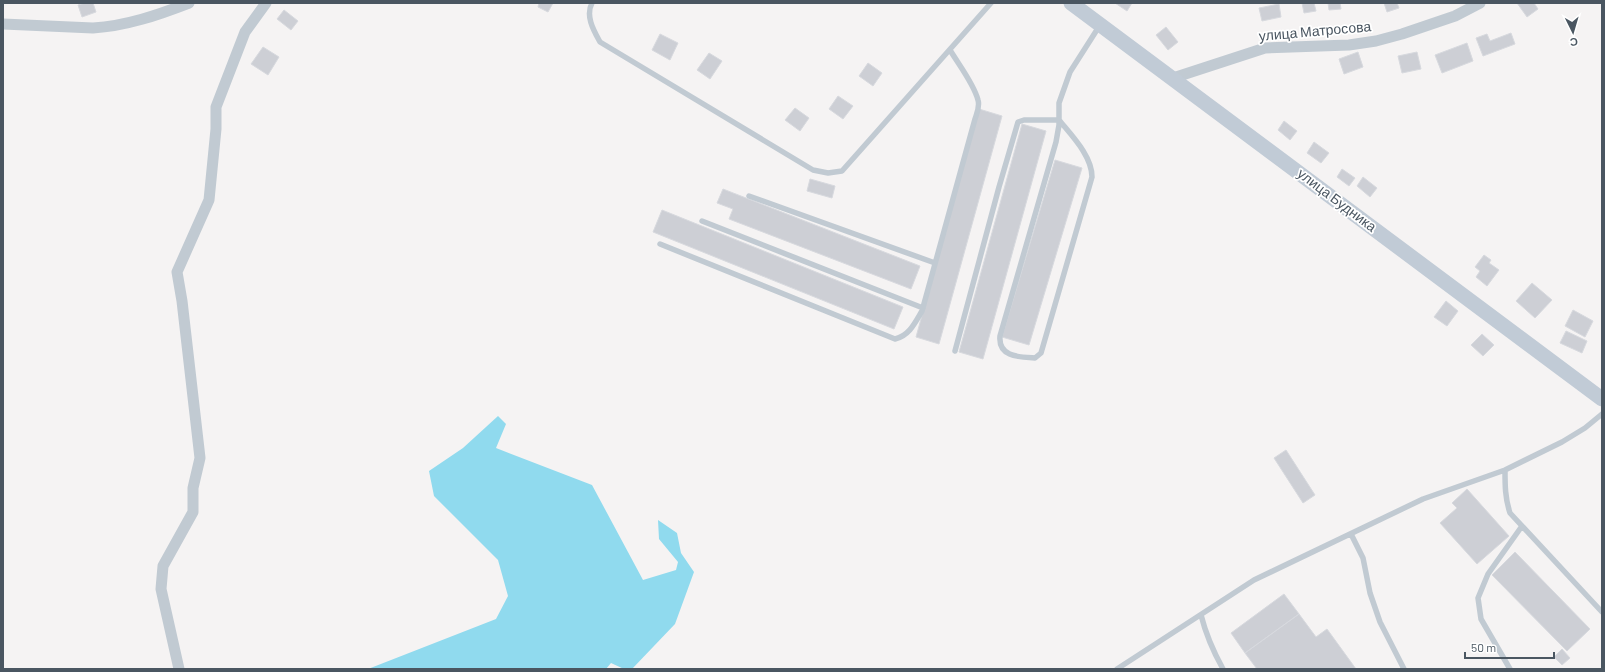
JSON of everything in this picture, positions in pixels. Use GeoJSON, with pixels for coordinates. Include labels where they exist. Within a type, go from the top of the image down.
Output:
{"type":"FeatureCollection","features":[{"type":"Feature","properties":{"kind":"street"},"geometry":{"type":"LineString","coordinates":[[3,24],[94,28],[107,27],[136,21],[189,3]]}},
{"type":"Feature","properties":{"kind":"street"},"geometry":{"type":"LineString","coordinates":[[179,669],[161,589],[163,566],[193,512],[193,488],[200,458],[182,301],[177,272],[209,200],[216,129],[216,107],[245,32],[266,3]]}},
{"type":"Feature","properties":{"kind":"street","name":"улица Будника"},"geometry":{"type":"LineString","coordinates":[[1071,3],[1602,399]]}},
{"type":"Feature","properties":{"kind":"street","name":"улица Матросова"},"geometry":{"type":"LineString","coordinates":[[1173,78],[1265,48],[1349,45],[1402,34],[1455,16],[1480,3]]}},
{"type":"Feature","properties":{"kind":"lane"},"geometry":{"type":"LineString","coordinates":[[592,3],[590,6],[591,26],[600,42],[820,173],[834,173],[842,171],[991,3]]}},
{"type":"Feature","properties":{"kind":"lane"},"geometry":{"type":"LineString","coordinates":[[1059,120],[1088,159],[1092,169],[1092,177],[1040,353],[1035,358],[1017,356],[1005,352],[1001,348],[1000,336],[1056,142],[1059,120],[1059,103],[1070,72],[1100,25]]}},
{"type":"Feature","properties":{"kind":"lane"},"geometry":{"type":"LineString","coordinates":[[660,244],[895,339],[909,332],[923,308],[978,110],[978,101],[975,94],[950,50]]}},
{"type":"Feature","properties":{"kind":"lane"},"geometry":{"type":"LineString","coordinates":[[955,350],[1018,122],[1024,120],[1059,120]]}},
{"type":"Feature","properties":{"kind":"lane"},"geometry":{"type":"LineString","coordinates":[[749,196],[935,263]]}},
{"type":"Feature","properties":{"kind":"lane"},"geometry":{"type":"LineString","coordinates":[[702,221],[923,308]]}},
{"type":"Feature","properties":{"kind":"lane"},"geometry":{"type":"LineString","coordinates":[[1118,669],[1254,580],[1423,499],[1506,470],[1562,442],[1585,428],[1602,414]]}},
{"type":"Feature","properties":{"kind":"lane"},"geometry":{"type":"LineString","coordinates":[[1506,470],[1506,502],[1510,513],[1602,612]]}},
{"type":"Feature","properties":{"kind":"lane"},"geometry":{"type":"LineString","coordinates":[[1510,669],[1481,619],[1478,598],[1488,574],[1522,526]]}},
{"type":"Feature","properties":{"kind":"lane"},"geometry":{"type":"LineString","coordinates":[[1351,534],[1363,558],[1370,593],[1380,622],[1404,669]]}},
{"type":"Feature","properties":{"kind":"lane"},"geometry":{"type":"LineString","coordinates":[[1201,615],[1206,636],[1213,653],[1223,669]]}},
{"type":"Feature","properties":{"kind":"water"},"geometry":{"type":"Polygon","coordinates":[[[498,416],[506,424],[496,448],[592,485],[643,580],[676,570],[678,562],[659,539],[658,520],[677,533],[681,553],[694,572],[675,624],[632,669],[624,669],[611,663],[606,669],[368,669],[496,619],[508,596],[498,560],[434,496],[429,471],[463,448],[498,416]]]}},
{"type":"Feature","properties":{"kind":"building"},"geometry":{"type":"Polygon","coordinates":[[[93,3],[96,12],[82,17],[78,5],[93,3]]]}},
{"type":"Feature","properties":{"kind":"building"},"geometry":{"type":"Polygon","coordinates":[[[539,3],[553,3],[548,12],[538,7],[539,3]]]}},
{"type":"Feature","properties":{"kind":"building"},"geometry":{"type":"Polygon","coordinates":[[[1115,3],[1132,3],[1127,11],[1115,3]]]}},
{"type":"Feature","properties":{"kind":"building"},"geometry":{"type":"Polygon","coordinates":[[[1302,3],[1314,3],[1316,11],[1304,13],[1302,3]]]}},
{"type":"Feature","properties":{"kind":"building"},"geometry":{"type":"Polygon","coordinates":[[[1328,3],[1340,3],[1341,9],[1329,10],[1328,3]]]}},
{"type":"Feature","properties":{"kind":"building"},"geometry":{"type":"Polygon","coordinates":[[[1384,3],[1397,3],[1399,8],[1387,12],[1384,3]]]}},
{"type":"Feature","properties":{"kind":"building"},"geometry":{"type":"Polygon","coordinates":[[[1517,3],[1534,3],[1538,9],[1527,17],[1517,3]]]}},
{"type":"Feature","properties":{"kind":"building"},"geometry":{"type":"Polygon","coordinates":[[[1279,4],[1281,17],[1262,21],[1259,8],[1279,4]]]}},
{"type":"Feature","properties":{"kind":"building"},"geometry":{"type":"Polygon","coordinates":[[[284,10],[298,21],[291,30],[277,19],[284,10]]]}},
{"type":"Feature","properties":{"kind":"building"},"geometry":{"type":"Polygon","coordinates":[[[1166,27],[1178,42],[1168,50],[1156,35],[1166,27]]]}},
{"type":"Feature","properties":{"kind":"building"},"geometry":{"type":"Polygon","coordinates":[[[1511,33],[1515,44],[1483,56],[1476,38],[1487,34],[1490,41],[1511,33]]]}},
{"type":"Feature","properties":{"kind":"building"},"geometry":{"type":"Polygon","coordinates":[[[660,34],[678,43],[670,60],[652,50],[660,34]]]}},
{"type":"Feature","properties":{"kind":"building"},"geometry":{"type":"Polygon","coordinates":[[[1467,43],[1473,61],[1442,73],[1435,55],[1467,43]]]}},
{"type":"Feature","properties":{"kind":"building"},"geometry":{"type":"Polygon","coordinates":[[[263,47],[279,57],[268,75],[251,64],[263,47]]]}},
{"type":"Feature","properties":{"kind":"building"},"geometry":{"type":"Polygon","coordinates":[[[1358,52],[1363,67],[1344,74],[1339,59],[1358,52]]]}},
{"type":"Feature","properties":{"kind":"building"},"geometry":{"type":"Polygon","coordinates":[[[1417,52],[1421,69],[1402,73],[1398,56],[1417,52]]]}},
{"type":"Feature","properties":{"kind":"building"},"geometry":{"type":"Polygon","coordinates":[[[709,53],[722,61],[710,79],[697,70],[709,53]]]}},
{"type":"Feature","properties":{"kind":"building"},"geometry":{"type":"Polygon","coordinates":[[[868,63],[882,73],[873,86],[859,76],[868,63]]]}},
{"type":"Feature","properties":{"kind":"building"},"geometry":{"type":"Polygon","coordinates":[[[838,96],[853,106],[843,119],[829,109],[838,96]]]}},
{"type":"Feature","properties":{"kind":"building"},"geometry":{"type":"Polygon","coordinates":[[[795,108],[809,118],[800,131],[785,120],[795,108]]]}},
{"type":"Feature","properties":{"kind":"building"},"geometry":{"type":"Polygon","coordinates":[[[979,109],[1002,116],[939,344],[916,337],[979,109]]]}},
{"type":"Feature","properties":{"kind":"building"},"geometry":{"type":"Polygon","coordinates":[[[1284,121],[1297,131],[1290,140],[1278,130],[1284,121]]]}},
{"type":"Feature","properties":{"kind":"building"},"geometry":{"type":"Polygon","coordinates":[[[1022,124],[1046,131],[983,359],[959,352],[1022,124]]]}},
{"type":"Feature","properties":{"kind":"building"},"geometry":{"type":"Polygon","coordinates":[[[1314,142],[1329,153],[1321,163],[1307,153],[1314,142]]]}},
{"type":"Feature","properties":{"kind":"building"},"geometry":{"type":"Polygon","coordinates":[[[1055,160],[1082,168],[1029,345],[1002,337],[1055,160]]]}},
{"type":"Feature","properties":{"kind":"building"},"geometry":{"type":"Polygon","coordinates":[[[1342,169],[1355,178],[1349,186],[1337,177],[1342,169]]]}},
{"type":"Feature","properties":{"kind":"building"},"geometry":{"type":"Polygon","coordinates":[[[1363,177],[1377,188],[1370,197],[1357,186],[1363,177]]]}},
{"type":"Feature","properties":{"kind":"building"},"geometry":{"type":"Polygon","coordinates":[[[810,179],[835,186],[832,198],[807,191],[810,179]]]}},
{"type":"Feature","properties":{"kind":"building"},"geometry":{"type":"Polygon","coordinates":[[[723,189],[920,266],[911,289],[729,219],[733,209],[717,203],[723,189]]]}},
{"type":"Feature","properties":{"kind":"building"},"geometry":{"type":"Polygon","coordinates":[[[662,210],[903,307],[894,329],[653,232],[662,210]]]}},
{"type":"Feature","properties":{"kind":"building"},"geometry":{"type":"Polygon","coordinates":[[[1484,255],[1491,260],[1489,263],[1499,270],[1487,286],[1476,277],[1480,271],[1475,267],[1484,255]]]}},
{"type":"Feature","properties":{"kind":"building"},"geometry":{"type":"Polygon","coordinates":[[[1532,283],[1552,300],[1535,318],[1516,301],[1532,283]]]}},
{"type":"Feature","properties":{"kind":"building"},"geometry":{"type":"Polygon","coordinates":[[[1446,301],[1458,311],[1447,326],[1434,317],[1446,301]]]}},
{"type":"Feature","properties":{"kind":"building"},"geometry":{"type":"Polygon","coordinates":[[[1573,310],[1593,321],[1585,337],[1565,326],[1573,310]]]}},
{"type":"Feature","properties":{"kind":"building"},"geometry":{"type":"Polygon","coordinates":[[[1566,331],[1587,341],[1582,353],[1560,343],[1566,331]]]}},
{"type":"Feature","properties":{"kind":"building"},"geometry":{"type":"Polygon","coordinates":[[[1482,334],[1494,345],[1483,356],[1471,345],[1482,334]]]}},
{"type":"Feature","properties":{"kind":"building"},"geometry":{"type":"Polygon","coordinates":[[[1286,450],[1315,495],[1303,503],[1274,458],[1286,450]]]}},
{"type":"Feature","properties":{"kind":"building"},"geometry":{"type":"Polygon","coordinates":[[[1467,489],[1509,536],[1477,564],[1440,523],[1457,508],[1452,503],[1467,489]]]}},
{"type":"Feature","properties":{"kind":"building"},"geometry":{"type":"Polygon","coordinates":[[[1515,552],[1590,629],[1567,651],[1492,575],[1515,552]]]}},
{"type":"Feature","properties":{"kind":"building"},"geometry":{"type":"Polygon","coordinates":[[[1284,594],[1299,614],[1245,653],[1231,633],[1284,594]]]}},
{"type":"Feature","properties":{"kind":"building"},"geometry":{"type":"Polygon","coordinates":[[[1299,614],[1316,637],[1327,629],[1356,669],[1257,669],[1245,653],[1299,614]]]}},
{"type":"Feature","properties":{"kind":"building"},"geometry":{"type":"Polygon","coordinates":[[[1562,649],[1570,658],[1562,665],[1554,657],[1562,649]]]}}]}
